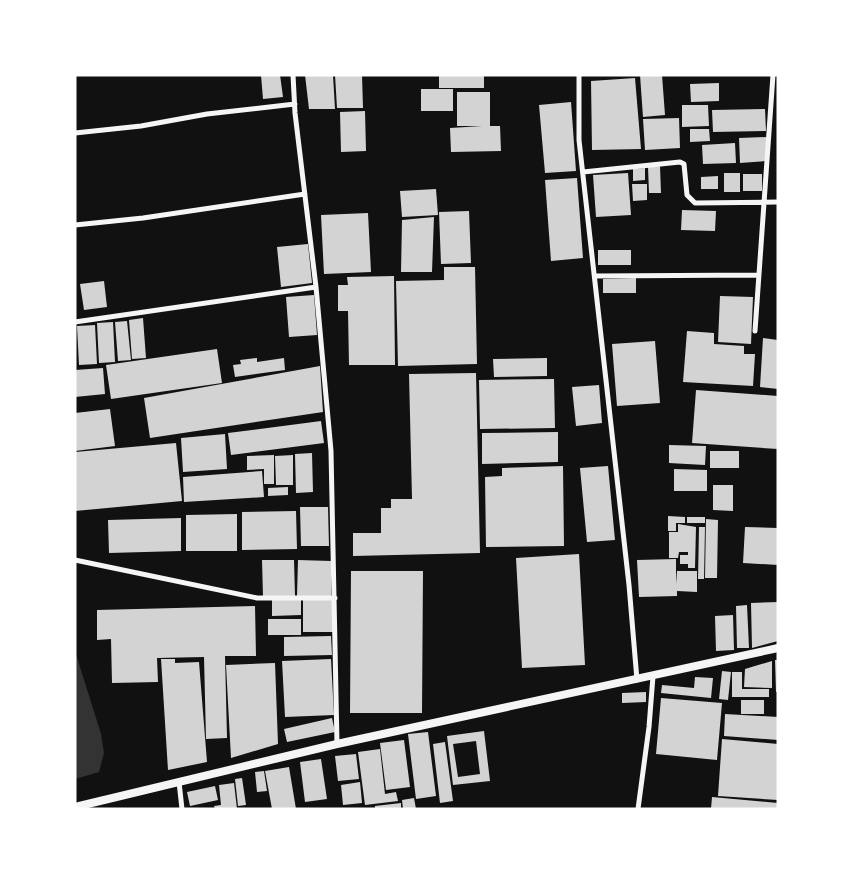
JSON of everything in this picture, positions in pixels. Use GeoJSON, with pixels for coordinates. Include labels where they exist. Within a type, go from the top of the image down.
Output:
{"type":"FeatureCollection","features":[{"type":"Feature","properties":{"kind":"main road"},"geometry":{"type":"LineString","coordinates":[[75,807],[337,744],[778,648]]}},
{"type":"Feature","properties":{"kind":"street"},"geometry":{"type":"LineString","coordinates":[[293,75],[332,450],[337,744]]}},
{"type":"Feature","properties":{"kind":"street"},"geometry":{"type":"LineString","coordinates":[[579,75],[579,140],[629,585],[637,680]]}},
{"type":"Feature","properties":{"kind":"street"},"geometry":{"type":"LineString","coordinates":[[755,331],[773,75]]}},
{"type":"Feature","properties":{"kind":"street"},"geometry":{"type":"LineString","coordinates":[[75,133],[295,104]]}},
{"type":"Feature","properties":{"kind":"street"},"geometry":{"type":"LineString","coordinates":[[583,172],[680,162],[684,164],[687,195],[695,203],[764,204],[778,202]]}},
{"type":"Feature","properties":{"kind":"street"},"geometry":{"type":"LineString","coordinates":[[75,225],[143,218],[305,194]]}},
{"type":"Feature","properties":{"kind":"street"},"geometry":{"type":"LineString","coordinates":[[594,276],[758,274]]}},
{"type":"Feature","properties":{"kind":"street"},"geometry":{"type":"LineString","coordinates":[[75,322],[316,288]]}},
{"type":"Feature","properties":{"kind":"street"},"geometry":{"type":"LineString","coordinates":[[75,560],[257,598],[335,598]]}},
{"type":"Feature","properties":{"kind":"street"},"geometry":{"type":"LineString","coordinates":[[638,809],[653,676]]}},
{"type":"Feature","properties":{"kind":"street"},"geometry":{"type":"LineString","coordinates":[[179,782],[182,809]]}},
{"type":"Feature","properties":{"kind":"shaded area"},"geometry":{"type":"Polygon","coordinates":[[[75,651],[101,734],[104,753],[99,772],[75,779],[75,651]]]}},
{"type":"Feature","properties":{"kind":"building"},"geometry":{"type":"Polygon","coordinates":[[[261,75],[280,75],[283,97],[263,99],[261,75]]]}},
{"type":"Feature","properties":{"kind":"building"},"geometry":{"type":"Polygon","coordinates":[[[305,75],[333,75],[335,109],[309,109],[305,75]]]}},
{"type":"Feature","properties":{"kind":"building"},"geometry":{"type":"Polygon","coordinates":[[[335,75],[362,75],[363,108],[337,108],[335,75]]]}},
{"type":"Feature","properties":{"kind":"building"},"geometry":{"type":"Polygon","coordinates":[[[439,75],[484,75],[484,88],[439,88],[439,75]]]}},
{"type":"Feature","properties":{"kind":"building"},"geometry":{"type":"Polygon","coordinates":[[[640,75],[662,75],[665,115],[643,117],[640,75]]]}},
{"type":"Feature","properties":{"kind":"building"},"geometry":{"type":"Polygon","coordinates":[[[635,78],[641,149],[592,150],[591,81],[635,78]]]}},
{"type":"Feature","properties":{"kind":"building"},"geometry":{"type":"Polygon","coordinates":[[[719,83],[719,101],[691,102],[690,84],[719,83]]]}},
{"type":"Feature","properties":{"kind":"building"},"geometry":{"type":"Polygon","coordinates":[[[421,89],[453,89],[453,111],[421,111],[421,89]]]}},
{"type":"Feature","properties":{"kind":"building"},"geometry":{"type":"Polygon","coordinates":[[[457,92],[490,92],[490,126],[500,126],[501,151],[451,152],[450,128],[482,126],[457,126],[457,92]]]}},
{"type":"Feature","properties":{"kind":"building"},"geometry":{"type":"Polygon","coordinates":[[[571,102],[576,171],[545,173],[539,105],[571,102]]]}},
{"type":"Feature","properties":{"kind":"building"},"geometry":{"type":"Polygon","coordinates":[[[682,105],[708,105],[709,126],[682,127],[682,105]]]}},
{"type":"Feature","properties":{"kind":"building"},"geometry":{"type":"Polygon","coordinates":[[[765,109],[766,131],[713,132],[712,110],[765,109]]]}},
{"type":"Feature","properties":{"kind":"building"},"geometry":{"type":"Polygon","coordinates":[[[365,111],[366,151],[341,152],[340,112],[365,111]]]}},
{"type":"Feature","properties":{"kind":"building"},"geometry":{"type":"Polygon","coordinates":[[[679,118],[680,148],[645,150],[643,119],[679,118]]]}},
{"type":"Feature","properties":{"kind":"building"},"geometry":{"type":"Polygon","coordinates":[[[690,129],[709,129],[710,141],[690,142],[690,129]]]}},
{"type":"Feature","properties":{"kind":"building"},"geometry":{"type":"Polygon","coordinates":[[[766,137],[767,161],[740,163],[739,138],[766,137]]]}},
{"type":"Feature","properties":{"kind":"building"},"geometry":{"type":"Polygon","coordinates":[[[735,143],[736,163],[703,164],[702,145],[735,143]]]}},
{"type":"Feature","properties":{"kind":"building"},"geometry":{"type":"Polygon","coordinates":[[[660,166],[661,193],[649,193],[648,167],[660,166]]]}},
{"type":"Feature","properties":{"kind":"building"},"geometry":{"type":"Polygon","coordinates":[[[645,168],[645,180],[633,181],[633,169],[645,168]]]}},
{"type":"Feature","properties":{"kind":"building"},"geometry":{"type":"Polygon","coordinates":[[[628,173],[631,215],[596,217],[593,175],[628,173]]]}},
{"type":"Feature","properties":{"kind":"building"},"geometry":{"type":"Polygon","coordinates":[[[724,173],[740,173],[740,192],[724,192],[724,173]]]}},
{"type":"Feature","properties":{"kind":"building"},"geometry":{"type":"Polygon","coordinates":[[[743,174],[762,174],[762,191],[743,191],[743,174]]]}},
{"type":"Feature","properties":{"kind":"building"},"geometry":{"type":"Polygon","coordinates":[[[718,176],[718,189],[701,189],[701,177],[718,176]]]}},
{"type":"Feature","properties":{"kind":"building"},"geometry":{"type":"Polygon","coordinates":[[[577,178],[583,258],[551,261],[545,180],[577,178]]]}},
{"type":"Feature","properties":{"kind":"building"},"geometry":{"type":"Polygon","coordinates":[[[632,184],[647,184],[647,200],[633,201],[632,184]]]}},
{"type":"Feature","properties":{"kind":"building"},"geometry":{"type":"Polygon","coordinates":[[[436,189],[438,215],[402,217],[400,191],[436,189]]]}},
{"type":"Feature","properties":{"kind":"building"},"geometry":{"type":"Polygon","coordinates":[[[682,210],[716,211],[715,231],[681,230],[682,210]]]}},
{"type":"Feature","properties":{"kind":"building"},"geometry":{"type":"Polygon","coordinates":[[[469,211],[471,263],[441,264],[439,212],[469,211]]]}},
{"type":"Feature","properties":{"kind":"building"},"geometry":{"type":"Polygon","coordinates":[[[368,213],[371,272],[324,274],[321,215],[368,213]]]}},
{"type":"Feature","properties":{"kind":"building"},"geometry":{"type":"Polygon","coordinates":[[[434,217],[432,272],[401,272],[402,220],[434,217]]]}},
{"type":"Feature","properties":{"kind":"building"},"geometry":{"type":"Polygon","coordinates":[[[308,244],[312,283],[281,287],[277,247],[308,244]]]}},
{"type":"Feature","properties":{"kind":"building"},"geometry":{"type":"Polygon","coordinates":[[[598,250],[631,250],[631,265],[598,265],[598,250]]]}},
{"type":"Feature","properties":{"kind":"building"},"geometry":{"type":"Polygon","coordinates":[[[444,267],[475,267],[477,364],[398,366],[396,281],[444,280],[444,267]]]}},
{"type":"Feature","properties":{"kind":"building"},"geometry":{"type":"Polygon","coordinates":[[[394,276],[395,365],[349,365],[348,311],[338,311],[338,285],[348,285],[347,277],[394,276]]]}},
{"type":"Feature","properties":{"kind":"building"},"geometry":{"type":"Polygon","coordinates":[[[636,278],[636,293],[603,293],[603,279],[636,278]]]}},
{"type":"Feature","properties":{"kind":"building"},"geometry":{"type":"Polygon","coordinates":[[[104,281],[107,307],[84,310],[80,284],[104,281]]]}},
{"type":"Feature","properties":{"kind":"building"},"geometry":{"type":"Polygon","coordinates":[[[314,295],[317,335],[289,337],[286,297],[314,295]]]}},
{"type":"Feature","properties":{"kind":"building"},"geometry":{"type":"Polygon","coordinates":[[[720,296],[753,297],[751,344],[718,342],[720,296]]]}},
{"type":"Feature","properties":{"kind":"building"},"geometry":{"type":"Polygon","coordinates":[[[143,318],[146,358],[132,359],[129,320],[143,318]]]}},
{"type":"Feature","properties":{"kind":"building"},"geometry":{"type":"Polygon","coordinates":[[[127,321],[131,360],[118,361],[115,322],[127,321]]]}},
{"type":"Feature","properties":{"kind":"building"},"geometry":{"type":"Polygon","coordinates":[[[113,322],[115,362],[99,363],[97,323],[113,322]]]}},
{"type":"Feature","properties":{"kind":"building"},"geometry":{"type":"Polygon","coordinates":[[[95,325],[97,364],[79,365],[77,326],[95,325]]]}},
{"type":"Feature","properties":{"kind":"building"},"geometry":{"type":"Polygon","coordinates":[[[687,331],[714,333],[714,344],[744,346],[744,354],[755,354],[753,386],[683,382],[687,331]]]}},
{"type":"Feature","properties":{"kind":"building"},"geometry":{"type":"Polygon","coordinates":[[[763,338],[778,340],[778,389],[760,387],[763,338]]]}},
{"type":"Feature","properties":{"kind":"building"},"geometry":{"type":"Polygon","coordinates":[[[655,341],[660,403],[617,406],[612,344],[655,341]]]}},
{"type":"Feature","properties":{"kind":"building"},"geometry":{"type":"Polygon","coordinates":[[[217,349],[222,383],[111,399],[106,365],[217,349]]]}},
{"type":"Feature","properties":{"kind":"building"},"geometry":{"type":"Polygon","coordinates":[[[257,358],[257,362],[284,358],[285,370],[235,377],[233,365],[241,364],[240,360],[257,358]]]}},
{"type":"Feature","properties":{"kind":"building"},"geometry":{"type":"Polygon","coordinates":[[[547,358],[547,376],[494,377],[493,359],[547,358]]]}},
{"type":"Feature","properties":{"kind":"building"},"geometry":{"type":"Polygon","coordinates":[[[320,366],[323,412],[150,438],[144,398],[320,366]]]}},
{"type":"Feature","properties":{"kind":"building"},"geometry":{"type":"Polygon","coordinates":[[[103,368],[105,394],[75,397],[75,370],[103,368]]]}},
{"type":"Feature","properties":{"kind":"building"},"geometry":{"type":"Polygon","coordinates":[[[476,373],[480,553],[353,556],[353,533],[381,533],[381,508],[391,508],[391,499],[412,499],[409,374],[476,373]]]}},
{"type":"Feature","properties":{"kind":"building"},"geometry":{"type":"Polygon","coordinates":[[[554,379],[555,428],[480,429],[479,380],[554,379]]]}},
{"type":"Feature","properties":{"kind":"building"},"geometry":{"type":"Polygon","coordinates":[[[599,385],[602,423],[576,426],[572,387],[599,385]]]}},
{"type":"Feature","properties":{"kind":"building"},"geometry":{"type":"Polygon","coordinates":[[[696,390],[778,396],[778,449],[692,443],[696,390]]]}},
{"type":"Feature","properties":{"kind":"building"},"geometry":{"type":"Polygon","coordinates":[[[110,409],[115,446],[75,451],[75,413],[110,409]]]}},
{"type":"Feature","properties":{"kind":"building"},"geometry":{"type":"Polygon","coordinates":[[[321,421],[324,443],[231,455],[228,433],[321,421]]]}},
{"type":"Feature","properties":{"kind":"building"},"geometry":{"type":"Polygon","coordinates":[[[558,432],[558,462],[482,464],[482,433],[558,432]]]}},
{"type":"Feature","properties":{"kind":"building"},"geometry":{"type":"Polygon","coordinates":[[[225,434],[227,469],[183,472],[181,438],[225,434]]]}},
{"type":"Feature","properties":{"kind":"building"},"geometry":{"type":"Polygon","coordinates":[[[176,443],[182,501],[75,511],[75,452],[176,443]]]}},
{"type":"Feature","properties":{"kind":"building"},"geometry":{"type":"Polygon","coordinates":[[[669,445],[706,446],[705,465],[669,463],[669,445]]]}},
{"type":"Feature","properties":{"kind":"building"},"geometry":{"type":"Polygon","coordinates":[[[710,451],[739,451],[739,468],[710,468],[710,451]]]}},
{"type":"Feature","properties":{"kind":"building"},"geometry":{"type":"Polygon","coordinates":[[[312,453],[313,492],[296,493],[295,454],[312,453]]]}},
{"type":"Feature","properties":{"kind":"building"},"geometry":{"type":"Polygon","coordinates":[[[274,455],[274,484],[264,484],[264,469],[247,470],[247,456],[274,455]]]}},
{"type":"Feature","properties":{"kind":"building"},"geometry":{"type":"Polygon","coordinates":[[[293,455],[293,485],[276,485],[275,456],[293,455]]]}},
{"type":"Feature","properties":{"kind":"building"},"geometry":{"type":"Polygon","coordinates":[[[563,466],[564,546],[486,547],[485,477],[502,476],[502,468],[563,466]]]}},
{"type":"Feature","properties":{"kind":"building"},"geometry":{"type":"Polygon","coordinates":[[[608,466],[615,540],[587,542],[580,468],[608,466]]]}},
{"type":"Feature","properties":{"kind":"building"},"geometry":{"type":"Polygon","coordinates":[[[674,469],[707,470],[707,491],[674,491],[674,469]]]}},
{"type":"Feature","properties":{"kind":"building"},"geometry":{"type":"Polygon","coordinates":[[[262,471],[264,497],[184,502],[183,477],[262,471]]]}},
{"type":"Feature","properties":{"kind":"building"},"geometry":{"type":"Polygon","coordinates":[[[713,485],[733,485],[733,511],[713,510],[713,485]]]}},
{"type":"Feature","properties":{"kind":"building"},"geometry":{"type":"Polygon","coordinates":[[[288,487],[288,495],[268,496],[268,488],[288,487]]]}},
{"type":"Feature","properties":{"kind":"building"},"geometry":{"type":"Polygon","coordinates":[[[300,507],[328,507],[329,546],[301,546],[300,507]]]}},
{"type":"Feature","properties":{"kind":"building"},"geometry":{"type":"Polygon","coordinates":[[[296,511],[297,549],[242,550],[242,512],[296,511]]]}},
{"type":"Feature","properties":{"kind":"building"},"geometry":{"type":"Polygon","coordinates":[[[237,514],[237,551],[186,551],[186,515],[237,514]]]}},
{"type":"Feature","properties":{"kind":"building"},"geometry":{"type":"Polygon","coordinates":[[[668,516],[685,517],[685,523],[676,523],[676,531],[668,531],[668,516]]]}},
{"type":"Feature","properties":{"kind":"building"},"geometry":{"type":"Polygon","coordinates":[[[687,517],[705,517],[705,523],[687,523],[687,517]]]}},
{"type":"Feature","properties":{"kind":"building"},"geometry":{"type":"Polygon","coordinates":[[[181,518],[181,551],[109,553],[108,520],[181,518]]]}},
{"type":"Feature","properties":{"kind":"building"},"geometry":{"type":"Polygon","coordinates":[[[706,519],[718,520],[717,578],[705,578],[706,519]]]}},
{"type":"Feature","properties":{"kind":"building"},"geometry":{"type":"Polygon","coordinates":[[[678,524],[696,527],[695,568],[688,568],[688,564],[680,564],[680,555],[688,555],[688,552],[679,552],[678,558],[669,558],[669,532],[678,532],[678,524]]]}},
{"type":"Feature","properties":{"kind":"building"},"geometry":{"type":"Polygon","coordinates":[[[699,527],[705,527],[704,579],[698,579],[699,527]]]}},
{"type":"Feature","properties":{"kind":"building"},"geometry":{"type":"Polygon","coordinates":[[[745,527],[778,528],[778,565],[743,563],[745,527]]]}},
{"type":"Feature","properties":{"kind":"building"},"geometry":{"type":"Polygon","coordinates":[[[579,554],[585,665],[522,668],[516,558],[579,554]]]}},
{"type":"Feature","properties":{"kind":"building"},"geometry":{"type":"Polygon","coordinates":[[[676,559],[676,584],[677,571],[697,571],[697,592],[677,591],[677,596],[639,597],[637,560],[676,559]]]}},
{"type":"Feature","properties":{"kind":"building"},"geometry":{"type":"Polygon","coordinates":[[[262,560],[294,560],[295,596],[263,597],[262,560]]]}},
{"type":"Feature","properties":{"kind":"building"},"geometry":{"type":"Polygon","coordinates":[[[298,560],[331,561],[331,597],[297,596],[298,560]]]}},
{"type":"Feature","properties":{"kind":"building"},"geometry":{"type":"Polygon","coordinates":[[[351,571],[423,571],[422,713],[350,713],[351,571]]]}},
{"type":"Feature","properties":{"kind":"building"},"geometry":{"type":"Polygon","coordinates":[[[301,599],[301,615],[272,616],[272,600],[301,599]]]}},
{"type":"Feature","properties":{"kind":"building"},"geometry":{"type":"Polygon","coordinates":[[[303,600],[333,600],[333,632],[303,632],[303,600]]]}},
{"type":"Feature","properties":{"kind":"building"},"geometry":{"type":"Polygon","coordinates":[[[778,602],[778,641],[752,648],[751,603],[778,602]]]}},
{"type":"Feature","properties":{"kind":"building"},"geometry":{"type":"Polygon","coordinates":[[[747,605],[749,648],[737,648],[736,606],[747,605]]]}},
{"type":"Feature","properties":{"kind":"building"},"geometry":{"type":"Polygon","coordinates":[[[255,606],[256,656],[225,656],[227,738],[206,739],[204,657],[157,658],[158,682],[112,683],[111,639],[97,640],[97,610],[255,606]]]}},
{"type":"Feature","properties":{"kind":"building"},"geometry":{"type":"Polygon","coordinates":[[[733,615],[734,650],[716,651],[715,616],[733,615]]]}},
{"type":"Feature","properties":{"kind":"building"},"geometry":{"type":"Polygon","coordinates":[[[268,619],[301,619],[301,635],[268,635],[268,619]]]}},
{"type":"Feature","properties":{"kind":"building"},"geometry":{"type":"Polygon","coordinates":[[[331,636],[332,655],[284,656],[284,637],[331,636]]]}},
{"type":"Feature","properties":{"kind":"building"},"geometry":{"type":"Polygon","coordinates":[[[161,659],[175,659],[175,663],[199,662],[207,762],[168,770],[161,659]]]}},
{"type":"Feature","properties":{"kind":"building"},"geometry":{"type":"Polygon","coordinates":[[[331,659],[334,715],[285,717],[282,661],[331,659]]]}},
{"type":"Feature","properties":{"kind":"building"},"geometry":{"type":"Polygon","coordinates":[[[775,660],[778,660],[778,692],[776,692],[775,660]]]}},
{"type":"Feature","properties":{"kind":"building"},"geometry":{"type":"Polygon","coordinates":[[[772,661],[772,688],[744,687],[745,669],[772,661]]]}},
{"type":"Feature","properties":{"kind":"building"},"geometry":{"type":"Polygon","coordinates":[[[275,663],[278,744],[231,758],[226,665],[275,663]]]}},
{"type":"Feature","properties":{"kind":"building"},"geometry":{"type":"Polygon","coordinates":[[[722,671],[731,672],[728,700],[719,699],[722,671]]]}},
{"type":"Feature","properties":{"kind":"building"},"geometry":{"type":"Polygon","coordinates":[[[732,672],[742,672],[742,689],[769,689],[769,697],[732,697],[732,672]]]}},
{"type":"Feature","properties":{"kind":"building"},"geometry":{"type":"Polygon","coordinates":[[[695,677],[713,678],[711,698],[661,693],[662,685],[694,688],[695,677]]]}},
{"type":"Feature","properties":{"kind":"building"},"geometry":{"type":"Polygon","coordinates":[[[646,692],[646,702],[622,703],[622,693],[646,692]]]}},
{"type":"Feature","properties":{"kind":"building"},"geometry":{"type":"Polygon","coordinates":[[[661,698],[722,703],[717,760],[656,754],[661,698]]]}},
{"type":"Feature","properties":{"kind":"building"},"geometry":{"type":"Polygon","coordinates":[[[741,700],[764,700],[764,714],[741,714],[741,700]]]}},
{"type":"Feature","properties":{"kind":"building"},"geometry":{"type":"Polygon","coordinates":[[[725,714],[778,717],[778,740],[724,736],[725,714]]]}},
{"type":"Feature","properties":{"kind":"building"},"geometry":{"type":"Polygon","coordinates":[[[332,718],[335,732],[287,742],[284,729],[332,718]]]}},
{"type":"Feature","properties":{"kind":"building"},"geometry":{"type":"Polygon","coordinates":[[[484,731],[490,781],[453,785],[447,736],[484,731]],[[476,741],[453,744],[458,777],[480,774],[476,741]]]}},
{"type":"Feature","properties":{"kind":"building"},"geometry":{"type":"Polygon","coordinates":[[[428,732],[436,796],[416,799],[408,734],[428,732]]]}},
{"type":"Feature","properties":{"kind":"building"},"geometry":{"type":"Polygon","coordinates":[[[722,739],[778,744],[778,800],[718,796],[722,739]]]}},
{"type":"Feature","properties":{"kind":"building"},"geometry":{"type":"Polygon","coordinates":[[[404,740],[410,787],[386,790],[380,743],[404,740]]]}},
{"type":"Feature","properties":{"kind":"building"},"geometry":{"type":"Polygon","coordinates":[[[445,742],[453,801],[440,803],[433,744],[445,742]]]}},
{"type":"Feature","properties":{"kind":"building"},"geometry":{"type":"Polygon","coordinates":[[[380,749],[385,794],[396,792],[398,801],[365,805],[358,752],[380,749]]]}},
{"type":"Feature","properties":{"kind":"building"},"geometry":{"type":"Polygon","coordinates":[[[356,754],[359,779],[338,781],[335,756],[356,754]]]}},
{"type":"Feature","properties":{"kind":"building"},"geometry":{"type":"Polygon","coordinates":[[[321,759],[327,799],[305,802],[300,762],[321,759]]]}},
{"type":"Feature","properties":{"kind":"building"},"geometry":{"type":"Polygon","coordinates":[[[289,767],[296,809],[272,809],[265,771],[289,767]]]}},
{"type":"Feature","properties":{"kind":"building"},"geometry":{"type":"Polygon","coordinates":[[[264,771],[267,791],[257,792],[255,772],[264,771]]]}},
{"type":"Feature","properties":{"kind":"building"},"geometry":{"type":"Polygon","coordinates":[[[242,778],[246,805],[238,806],[235,779],[242,778]]]}},
{"type":"Feature","properties":{"kind":"building"},"geometry":{"type":"Polygon","coordinates":[[[360,782],[362,803],[343,805],[341,785],[360,782]]]}},
{"type":"Feature","properties":{"kind":"building"},"geometry":{"type":"Polygon","coordinates":[[[234,783],[237,809],[215,809],[214,806],[221,805],[219,785],[234,783]]]}},
{"type":"Feature","properties":{"kind":"building"},"geometry":{"type":"Polygon","coordinates":[[[215,786],[218,800],[190,806],[187,792],[215,786]]]}},
{"type":"Feature","properties":{"kind":"building"},"geometry":{"type":"Polygon","coordinates":[[[712,797],[778,803],[778,809],[711,809],[712,797]]]}},
{"type":"Feature","properties":{"kind":"building"},"geometry":{"type":"Polygon","coordinates":[[[414,798],[416,809],[403,809],[402,800],[414,798]]]}},
{"type":"Feature","properties":{"kind":"building"},"geometry":{"type":"Polygon","coordinates":[[[401,803],[401,809],[375,809],[375,806],[401,803]]]}}]}
